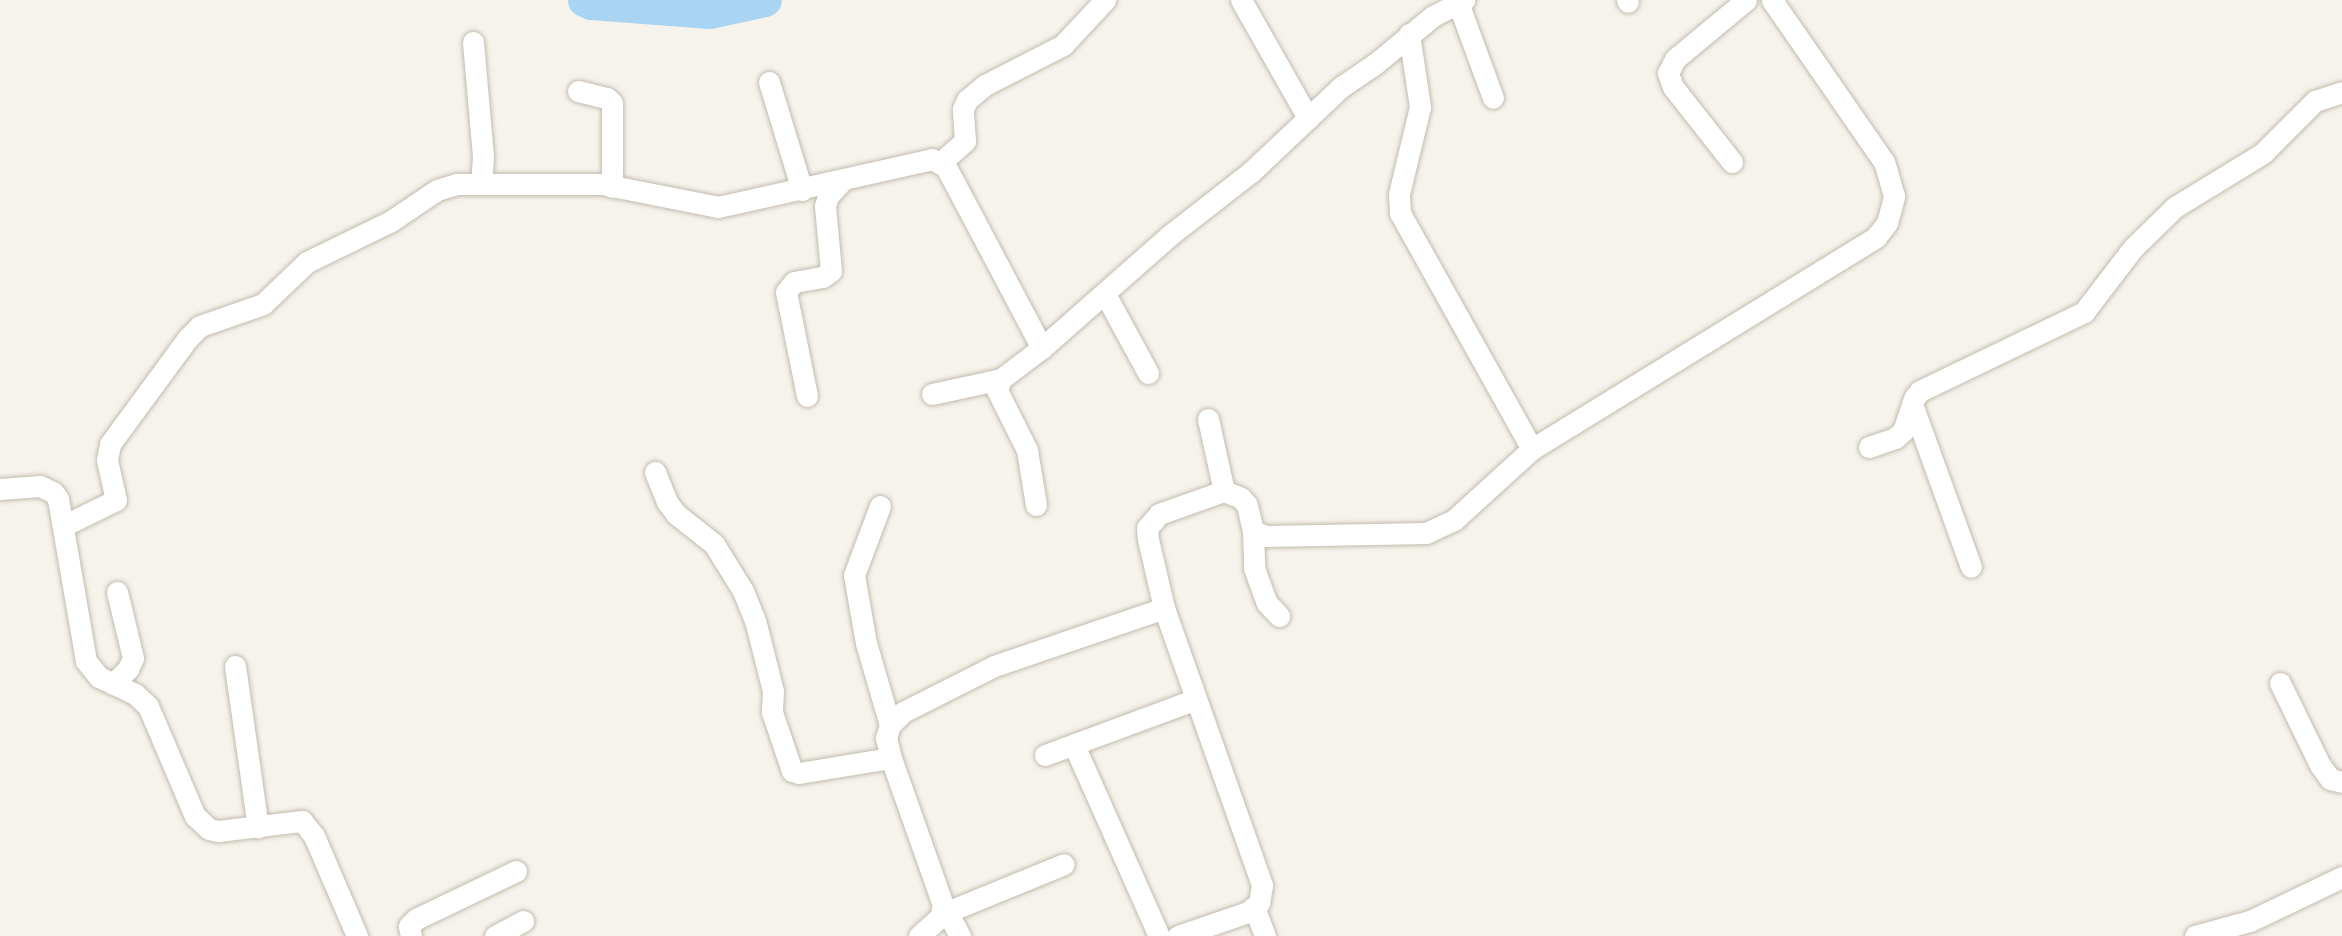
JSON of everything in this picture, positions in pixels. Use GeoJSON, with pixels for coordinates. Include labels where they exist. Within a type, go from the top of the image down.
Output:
{"type":"FeatureCollection","features":[{"type":"Feature","properties":{"kind":"street"},"geometry":{"type":"LineString","coordinates":[[63,526],[116,500],[107,460],[110,444],[187,338],[200,326],[263,304],[307,262],[391,221],[437,190],[457,184],[585,183],[711,207],[802,190],[924,160],[941,162],[965,141],[963,109],[967,100],[985,85],[1063,44],[1105,0]]}},
{"type":"Feature","properties":{"kind":"street"},"geometry":{"type":"LineString","coordinates":[[1241,0],[1308,118]]}},
{"type":"Feature","properties":{"kind":"street"},"geometry":{"type":"LineString","coordinates":[[1732,162],[1672,87],[1668,72],[1675,59],[1746,0]]}},
{"type":"Feature","properties":{"kind":"street"},"geometry":{"type":"LineString","coordinates":[[1253,531],[1278,537],[1426,533],[1454,520],[1532,449],[1862,246],[1887,223],[1895,196],[1884,162],[1772,0]]}},
{"type":"Feature","properties":{"kind":"street"},"geometry":{"type":"LineString","coordinates":[[932,394],[1000,379],[1042,348],[1163,241],[1251,172],[1341,87],[1375,64],[1409,34],[1460,1],[1493,98]]}},
{"type":"Feature","properties":{"kind":"street"},"geometry":{"type":"LineString","coordinates":[[1409,34],[1420,107],[1399,194],[1400,213],[1532,449]]}},
{"type":"Feature","properties":{"kind":"street"},"geometry":{"type":"LineString","coordinates":[[473,42],[482,157],[481,183]]}},
{"type":"Feature","properties":{"kind":"street"},"geometry":{"type":"LineString","coordinates":[[769,82],[802,190]]}},
{"type":"Feature","properties":{"kind":"street"},"geometry":{"type":"LineString","coordinates":[[578,91],[607,98],[612,103],[612,187]]}},
{"type":"Feature","properties":{"kind":"street"},"geometry":{"type":"LineString","coordinates":[[1869,447],[1895,438],[1903,431],[1912,404],[1920,391],[2084,312],[2133,248],[2175,207],[2263,153],[2315,101],[2342,92]]}},
{"type":"Feature","properties":{"kind":"street"},"geometry":{"type":"LineString","coordinates":[[941,162],[1042,348]]}},
{"type":"Feature","properties":{"kind":"street"},"geometry":{"type":"LineString","coordinates":[[807,396],[786,292],[794,282],[823,277],[831,271],[825,206],[828,196],[843,180]]}},
{"type":"Feature","properties":{"kind":"street"},"geometry":{"type":"LineString","coordinates":[[1105,293],[1148,373]]}},
{"type":"Feature","properties":{"kind":"street"},"geometry":{"type":"LineString","coordinates":[[1000,379],[998,390],[1027,450],[1036,505]]}},
{"type":"Feature","properties":{"kind":"street"},"geometry":{"type":"LineString","coordinates":[[1912,404],[1971,567]]}},
{"type":"Feature","properties":{"kind":"street"},"geometry":{"type":"LineString","coordinates":[[1208,419],[1224,491]]}},
{"type":"Feature","properties":{"kind":"street"},"geometry":{"type":"LineString","coordinates":[[655,472],[667,502],[676,514],[714,544],[743,591],[759,633],[773,691],[772,712],[792,771],[799,773],[891,758]]}},
{"type":"Feature","properties":{"kind":"street"},"geometry":{"type":"LineString","coordinates":[[0,489],[40,486],[54,492],[58,499],[86,661],[99,677],[135,694],[148,706],[195,816],[209,829],[218,831],[296,820],[307,825],[357,936]]}},
{"type":"Feature","properties":{"kind":"street"},"geometry":{"type":"LineString","coordinates":[[1178,936],[1254,908],[1262,895],[1262,885],[1164,608],[1147,528],[1159,513],[1224,491],[1234,493],[1247,505],[1253,531],[1254,568],[1266,603],[1279,616]]}},
{"type":"Feature","properties":{"kind":"street"},"geometry":{"type":"LineString","coordinates":[[880,506],[854,575],[866,643],[890,725]]}},
{"type":"Feature","properties":{"kind":"street"},"geometry":{"type":"LineString","coordinates":[[113,684],[128,669],[132,658],[117,592]]}},
{"type":"Feature","properties":{"kind":"street"},"geometry":{"type":"LineString","coordinates":[[960,936],[945,909],[891,758],[886,738],[890,725],[903,712],[994,666],[1164,608]]}},
{"type":"Feature","properties":{"kind":"street"},"geometry":{"type":"LineString","coordinates":[[235,666],[258,827]]}},
{"type":"Feature","properties":{"kind":"street"},"geometry":{"type":"LineString","coordinates":[[2280,683],[2320,765],[2330,779],[2342,782]]}},
{"type":"Feature","properties":{"kind":"street"},"geometry":{"type":"LineString","coordinates":[[1045,755],[1196,699]]}},
{"type":"Feature","properties":{"kind":"street"},"geometry":{"type":"LineString","coordinates":[[1074,745],[1159,936]]}},
{"type":"Feature","properties":{"kind":"street"},"geometry":{"type":"LineString","coordinates":[[924,934],[945,909],[1064,864]]}},
{"type":"Feature","properties":{"kind":"street"},"geometry":{"type":"LineString","coordinates":[[411,936],[409,926],[416,919],[516,871]]}},
{"type":"Feature","properties":{"kind":"street"},"geometry":{"type":"LineString","coordinates":[[2195,936],[2250,921],[2342,877]]}},
{"type":"Feature","properties":{"kind":"street"},"geometry":{"type":"LineString","coordinates":[[1254,908],[1265,936]]}},
{"type":"Feature","properties":{"kind":"street"},"geometry":{"type":"LineString","coordinates":[[495,936],[523,921]]}},
{"type":"Feature","properties":{"kind":"waterway"},"geometry":{"type":"LineString","coordinates":[[584,0],[591,3],[710,12],[765,0]]}}]}
